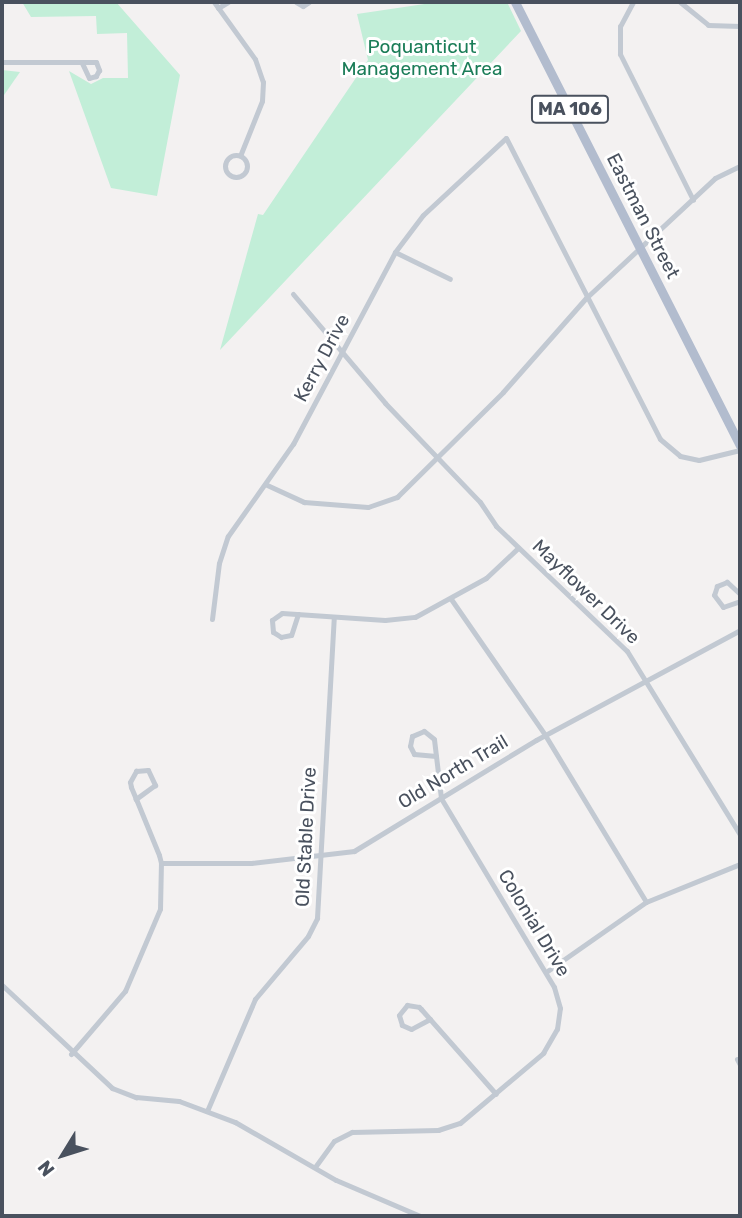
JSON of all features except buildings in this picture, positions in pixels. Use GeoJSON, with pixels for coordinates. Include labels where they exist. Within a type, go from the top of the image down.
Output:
{"type":"FeatureCollection","features":[{"type":"Feature","properties":{"kind":"main road","name":"Eastman Street"},"geometry":{"type":"LineString","coordinates":[[515,2],[740,447]]}},
{"type":"Feature","properties":{"kind":"street"},"geometry":{"type":"LineString","coordinates":[[214,2],[255,59],[263,82],[262,101],[240,156],[224,163],[225,171],[233,178],[246,172],[245,160],[240,156]]}},
{"type":"Feature","properties":{"kind":"street"},"geometry":{"type":"LineString","coordinates":[[218,8],[228,2]]}},
{"type":"Feature","properties":{"kind":"street"},"geometry":{"type":"LineString","coordinates":[[296,2],[303,6],[309,2]]}},
{"type":"Feature","properties":{"kind":"street"},"geometry":{"type":"LineString","coordinates":[[633,2],[620,26],[620,54],[693,200]]}},
{"type":"Feature","properties":{"kind":"street"},"geometry":{"type":"LineString","coordinates":[[680,2],[708,25],[740,26]]}},
{"type":"Feature","properties":{"kind":"street"},"geometry":{"type":"LineString","coordinates":[[2,62],[82,63]]}},
{"type":"Feature","properties":{"kind":"street","name":"Kerry Drive"},"geometry":{"type":"LineString","coordinates":[[212,619],[225,544],[267,485],[343,353],[395,253],[423,215],[506,138],[587,298]]}},
{"type":"Feature","properties":{"kind":"street"},"geometry":{"type":"LineString","coordinates":[[267,485],[293,500],[375,506],[397,498],[503,392],[587,298],[715,178],[740,166]]}},
{"type":"Feature","properties":{"kind":"street"},"geometry":{"type":"LineString","coordinates":[[395,253],[450,279]]}},
{"type":"Feature","properties":{"kind":"street","name":"Mayflower Drive"},"geometry":{"type":"LineString","coordinates":[[293,294],[517,548],[619,643],[649,683],[740,835]]}},
{"type":"Feature","properties":{"kind":"street"},"geometry":{"type":"LineString","coordinates":[[587,298],[664,444],[699,460],[740,447]]}},
{"type":"Feature","properties":{"kind":"street"},"geometry":{"type":"LineString","coordinates":[[298,614],[291,635],[275,634],[271,625],[275,616],[298,614],[408,619],[451,599],[493,572],[517,548]]}},
{"type":"Feature","properties":{"kind":"street"},"geometry":{"type":"LineString","coordinates":[[740,594],[727,582],[717,586],[714,595],[723,607],[740,601]]}},
{"type":"Feature","properties":{"kind":"street"},"geometry":{"type":"LineString","coordinates":[[451,599],[545,735],[646,902]]}},
{"type":"Feature","properties":{"kind":"street","name":"Old Stable Drive"},"geometry":{"type":"LineString","coordinates":[[207,1111],[255,999],[316,924],[334,617]]}},
{"type":"Feature","properties":{"kind":"street","name":"Old North Trail"},"geometry":{"type":"LineString","coordinates":[[161,863],[242,864],[322,857],[354,851],[545,735],[649,683],[740,630]]}},
{"type":"Feature","properties":{"kind":"street","name":"Colonial Drive"},"geometry":{"type":"LineString","coordinates":[[315,1167],[328,1147],[346,1134],[449,1128],[496,1094],[543,1054],[556,1033],[559,1002],[546,972],[442,798],[436,756],[431,734],[421,731],[412,736],[410,746],[414,754],[436,756]]}},
{"type":"Feature","properties":{"kind":"street"},"geometry":{"type":"LineString","coordinates":[[71,1054],[122,995],[134,974],[160,909],[161,863],[136,799],[131,777],[138,770],[148,770],[155,785],[136,799]]}},
{"type":"Feature","properties":{"kind":"street"},"geometry":{"type":"LineString","coordinates":[[546,972],[646,902],[740,864]]}},
{"type":"Feature","properties":{"kind":"street"},"geometry":{"type":"LineString","coordinates":[[2,985],[71,1054],[121,1092],[179,1101],[207,1111],[315,1167],[420,1216]]}},
{"type":"Feature","properties":{"kind":"street"},"geometry":{"type":"LineString","coordinates":[[430,1019],[411,1029],[402,1025],[399,1015],[412,1004],[430,1019],[496,1094]]}},
{"type":"Feature","properties":{"kind":"green space"},"geometry":{"type":"Polygon","coordinates":[[[22,2],[116,2],[180,75],[157,196],[111,188],[69,71],[91,84],[103,78],[128,78],[127,33],[97,34],[96,16],[31,17],[22,2]]]}},
{"type":"Feature","properties":{"kind":"green space","name":"Poquanticut Management Area"},"geometry":{"type":"Polygon","coordinates":[[[438,2],[507,2],[521,31],[220,350],[258,214],[263,215],[368,60],[357,14],[438,2]]]}},
{"type":"Feature","properties":{"kind":"green space"},"geometry":{"type":"Polygon","coordinates":[[[2,70],[20,72],[2,98],[2,70]]]}}]}
